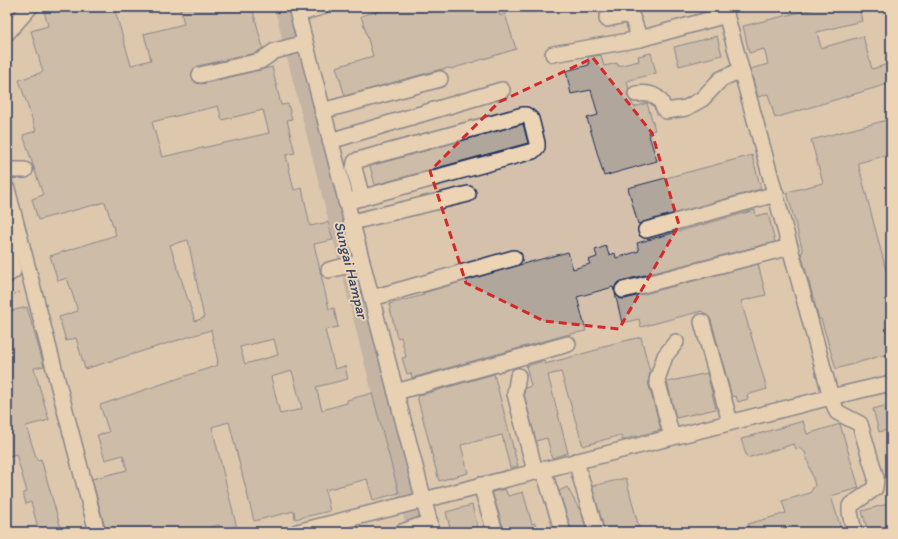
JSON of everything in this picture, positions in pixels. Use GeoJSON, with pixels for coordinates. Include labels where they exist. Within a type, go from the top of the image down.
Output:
{"type":"FeatureCollection","features":[{"type":"Feature","properties":{"kind":"street"},"geometry":{"type":"LineString","coordinates":[[7,32],[30,7]]}},
{"type":"Feature","properties":{"kind":"street"},"geometry":{"type":"LineString","coordinates":[[321,7],[297,10],[298,45],[322,111],[352,222],[355,263],[372,298],[396,392],[421,501],[424,529]]}},
{"type":"Feature","properties":{"kind":"street"},"geometry":{"type":"LineString","coordinates":[[553,54],[640,39],[725,11],[831,397],[837,412],[860,424],[876,478],[875,488],[850,506],[853,527]]}},
{"type":"Feature","properties":{"kind":"street"},"geometry":{"type":"LineString","coordinates":[[607,19],[624,15],[632,17],[640,39]]}},
{"type":"Feature","properties":{"kind":"street"},"geometry":{"type":"LineString","coordinates":[[200,75],[260,61],[275,51],[298,45]]}},
{"type":"Feature","properties":{"kind":"street"},"geometry":{"type":"LineString","coordinates":[[636,94],[646,93],[653,95],[659,100],[666,111],[686,108],[702,99],[721,79],[742,70]]}},
{"type":"Feature","properties":{"kind":"street"},"geometry":{"type":"LineString","coordinates":[[322,111],[440,80]]}},
{"type":"Feature","properties":{"kind":"street"},"geometry":{"type":"LineString","coordinates":[[330,141],[502,90]]}},
{"type":"Feature","properties":{"kind":"street"},"geometry":{"type":"LineString","coordinates":[[346,202],[362,198],[533,151],[538,147],[538,143],[531,119],[526,115],[523,115],[358,160],[355,162],[354,168],[362,198]]}},
{"type":"Feature","properties":{"kind":"street"},"geometry":{"type":"LineString","coordinates":[[7,170],[25,170]]}},
{"type":"Feature","properties":{"kind":"street"},"geometry":{"type":"LineString","coordinates":[[7,189],[97,532]]}},
{"type":"Feature","properties":{"kind":"street"},"geometry":{"type":"LineString","coordinates":[[352,222],[468,194]]}},
{"type":"Feature","properties":{"kind":"street"},"geometry":{"type":"LineString","coordinates":[[646,230],[776,194]]}},
{"type":"Feature","properties":{"kind":"street"},"geometry":{"type":"LineString","coordinates":[[7,244],[13,271],[7,275]]}},
{"type":"Feature","properties":{"kind":"street"},"geometry":{"type":"LineString","coordinates":[[623,290],[790,247]]}},
{"type":"Feature","properties":{"kind":"street"},"geometry":{"type":"LineString","coordinates":[[372,298],[514,258]]}},
{"type":"Feature","properties":{"kind":"street"},"geometry":{"type":"LineString","coordinates":[[329,270],[355,263]]}},
{"type":"Feature","properties":{"kind":"street"},"geometry":{"type":"LineString","coordinates":[[702,322],[730,422]]}},
{"type":"Feature","properties":{"kind":"street"},"geometry":{"type":"LineString","coordinates":[[672,437],[657,380],[665,356],[676,342]]}},
{"type":"Feature","properties":{"kind":"street"},"geometry":{"type":"LineString","coordinates":[[396,392],[568,344]]}},
{"type":"Feature","properties":{"kind":"street"},"geometry":{"type":"LineString","coordinates":[[518,376],[515,394],[539,470],[563,532]]}},
{"type":"Feature","properties":{"kind":"street"},"geometry":{"type":"LineString","coordinates":[[297,532],[730,422],[891,383]]}},
{"type":"Feature","properties":{"kind":"street"},"geometry":{"type":"LineString","coordinates":[[576,461],[596,532]]}},
{"type":"Feature","properties":{"kind":"street"},"geometry":{"type":"LineString","coordinates":[[480,485],[495,532]]}},
{"type":"Feature","properties":{"kind":"highlighted area"},"geometry":{"type":"Polygon","coordinates":[[[593,58],[652,133],[679,225],[619,329],[544,321],[466,283],[430,171],[499,102],[593,58]]]}},
{"type":"Feature","properties":{"kind":"shaded area"},"geometry":{"type":"Polygon","coordinates":[[[7,7],[891,7],[891,532],[7,532],[7,7]]]}},
{"type":"Feature","properties":{"kind":"building"},"geometry":{"type":"Polygon","coordinates":[[[43,7],[114,7],[131,65],[151,60],[144,34],[184,24],[180,7],[252,7],[263,48],[256,53],[198,66],[192,72],[191,77],[197,83],[202,84],[272,67],[281,105],[288,104],[292,119],[287,120],[295,153],[286,155],[294,190],[302,188],[310,226],[328,222],[333,240],[314,244],[329,309],[334,308],[338,327],[325,330],[335,369],[345,366],[348,379],[316,387],[322,410],[347,403],[347,400],[372,393],[399,493],[373,500],[367,479],[325,490],[330,511],[295,519],[294,511],[254,521],[229,422],[212,427],[238,532],[220,528],[219,525],[189,532],[106,532],[92,479],[127,470],[123,455],[105,460],[97,435],[109,432],[100,405],[218,365],[218,362],[211,330],[85,369],[76,338],[66,341],[59,317],[78,311],[67,278],[58,281],[50,256],[116,235],[105,202],[38,220],[32,199],[43,195],[23,135],[36,131],[19,80],[43,72],[31,31],[48,26],[43,7]],[[218,106],[152,122],[162,157],[269,133],[263,110],[222,120],[218,106]],[[188,240],[170,245],[195,321],[204,318],[188,240]],[[274,339],[240,347],[245,364],[278,355],[274,339]],[[292,371],[271,377],[280,414],[302,409],[292,371]]]}},
{"type":"Feature","properties":{"kind":"building"},"geometry":{"type":"Polygon","coordinates":[[[392,7],[498,7],[500,16],[505,14],[516,49],[451,69],[438,70],[345,96],[336,67],[373,56],[361,16],[392,7]]]}},
{"type":"Feature","properties":{"kind":"building"},"geometry":{"type":"Polygon","coordinates":[[[821,7],[859,7],[862,21],[817,32],[821,48],[863,36],[872,69],[891,63],[891,83],[775,118],[768,94],[758,97],[750,69],[768,64],[764,49],[749,53],[743,26],[821,7]]]}},
{"type":"Feature","properties":{"kind":"building"},"geometry":{"type":"Polygon","coordinates":[[[717,36],[722,55],[679,66],[674,47],[717,36]]]}},
{"type":"Feature","properties":{"kind":"building"},"geometry":{"type":"Polygon","coordinates":[[[651,53],[656,73],[627,81],[629,89],[627,94],[634,107],[647,103],[655,130],[648,132],[657,161],[604,176],[587,118],[598,115],[591,90],[571,94],[566,71],[589,65],[588,57],[601,55],[604,66],[617,63],[618,66],[639,61],[638,56],[651,53]]]}},
{"type":"Feature","properties":{"kind":"building"},"geometry":{"type":"Polygon","coordinates":[[[891,119],[891,154],[858,163],[891,289],[891,353],[836,369],[821,319],[819,319],[801,253],[803,252],[787,192],[823,183],[811,140],[891,119]]]}},
{"type":"Feature","properties":{"kind":"building"},"geometry":{"type":"Polygon","coordinates":[[[523,124],[528,143],[375,185],[370,166],[523,124]]]}},
{"type":"Feature","properties":{"kind":"building"},"geometry":{"type":"Polygon","coordinates":[[[752,155],[761,189],[638,224],[628,188],[752,155]]]}},
{"type":"Feature","properties":{"kind":"building"},"geometry":{"type":"Polygon","coordinates":[[[755,210],[756,216],[768,213],[775,242],[621,281],[616,284],[614,291],[613,287],[577,297],[586,331],[566,335],[412,378],[411,373],[407,374],[402,358],[406,357],[401,337],[397,338],[389,304],[568,252],[573,269],[590,264],[588,260],[597,257],[595,250],[606,246],[609,255],[615,253],[616,258],[639,251],[637,243],[755,210]]]}},
{"type":"Feature","properties":{"kind":"building"},"geometry":{"type":"Polygon","coordinates":[[[758,264],[766,295],[741,301],[767,389],[747,395],[748,399],[738,402],[736,396],[732,397],[711,320],[702,311],[641,327],[639,319],[622,323],[615,293],[620,299],[625,299],[758,264]]]}},
{"type":"Feature","properties":{"kind":"building"},"geometry":{"type":"Polygon","coordinates":[[[27,307],[44,366],[34,368],[49,420],[26,426],[37,460],[41,459],[62,532],[39,532],[31,502],[26,504],[23,493],[27,492],[16,454],[7,457],[7,328],[11,328],[7,312],[27,307]]]}},
{"type":"Feature","properties":{"kind":"building"},"geometry":{"type":"Polygon","coordinates":[[[641,337],[650,372],[648,382],[661,430],[622,440],[621,435],[583,446],[561,372],[548,375],[568,453],[552,458],[547,438],[536,441],[524,394],[525,388],[531,386],[526,366],[544,361],[545,364],[600,349],[599,347],[641,337]]]}},
{"type":"Feature","properties":{"kind":"building"},"geometry":{"type":"Polygon","coordinates":[[[707,373],[716,409],[676,418],[667,382],[707,373]]]}},
{"type":"Feature","properties":{"kind":"building"},"geometry":{"type":"Polygon","coordinates":[[[494,374],[518,466],[510,468],[502,435],[461,445],[468,473],[439,481],[417,396],[494,374]]]}},
{"type":"Feature","properties":{"kind":"building"},"geometry":{"type":"Polygon","coordinates":[[[891,404],[891,429],[879,432],[873,409],[891,404]]]}},
{"type":"Feature","properties":{"kind":"building"},"geometry":{"type":"Polygon","coordinates":[[[803,421],[807,434],[840,424],[859,488],[831,496],[842,532],[750,532],[748,524],[786,513],[782,501],[810,493],[815,485],[805,452],[799,448],[796,449],[794,444],[747,458],[741,439],[803,421]]]}},
{"type":"Feature","properties":{"kind":"building"},"geometry":{"type":"Polygon","coordinates":[[[626,478],[640,532],[605,532],[592,486],[626,478]]]}},
{"type":"Feature","properties":{"kind":"building"},"geometry":{"type":"Polygon","coordinates":[[[567,487],[582,514],[587,532],[572,532],[559,491],[567,487]]]}},
{"type":"Feature","properties":{"kind":"building"},"geometry":{"type":"Polygon","coordinates":[[[505,489],[508,496],[523,492],[532,524],[535,523],[537,532],[511,532],[510,529],[504,530],[492,492],[505,489]]]}},
{"type":"Feature","properties":{"kind":"building"},"geometry":{"type":"Polygon","coordinates":[[[887,504],[891,518],[891,532],[868,532],[862,511],[887,504]]]}},
{"type":"Feature","properties":{"kind":"building"},"geometry":{"type":"Polygon","coordinates":[[[472,505],[479,532],[451,532],[446,512],[472,505]]]}},
{"type":"Feature","properties":{"kind":"waterway","name":"Sungai Hampar"},"geometry":{"type":"LineString","coordinates":[[284,7],[417,532]]}}]}
